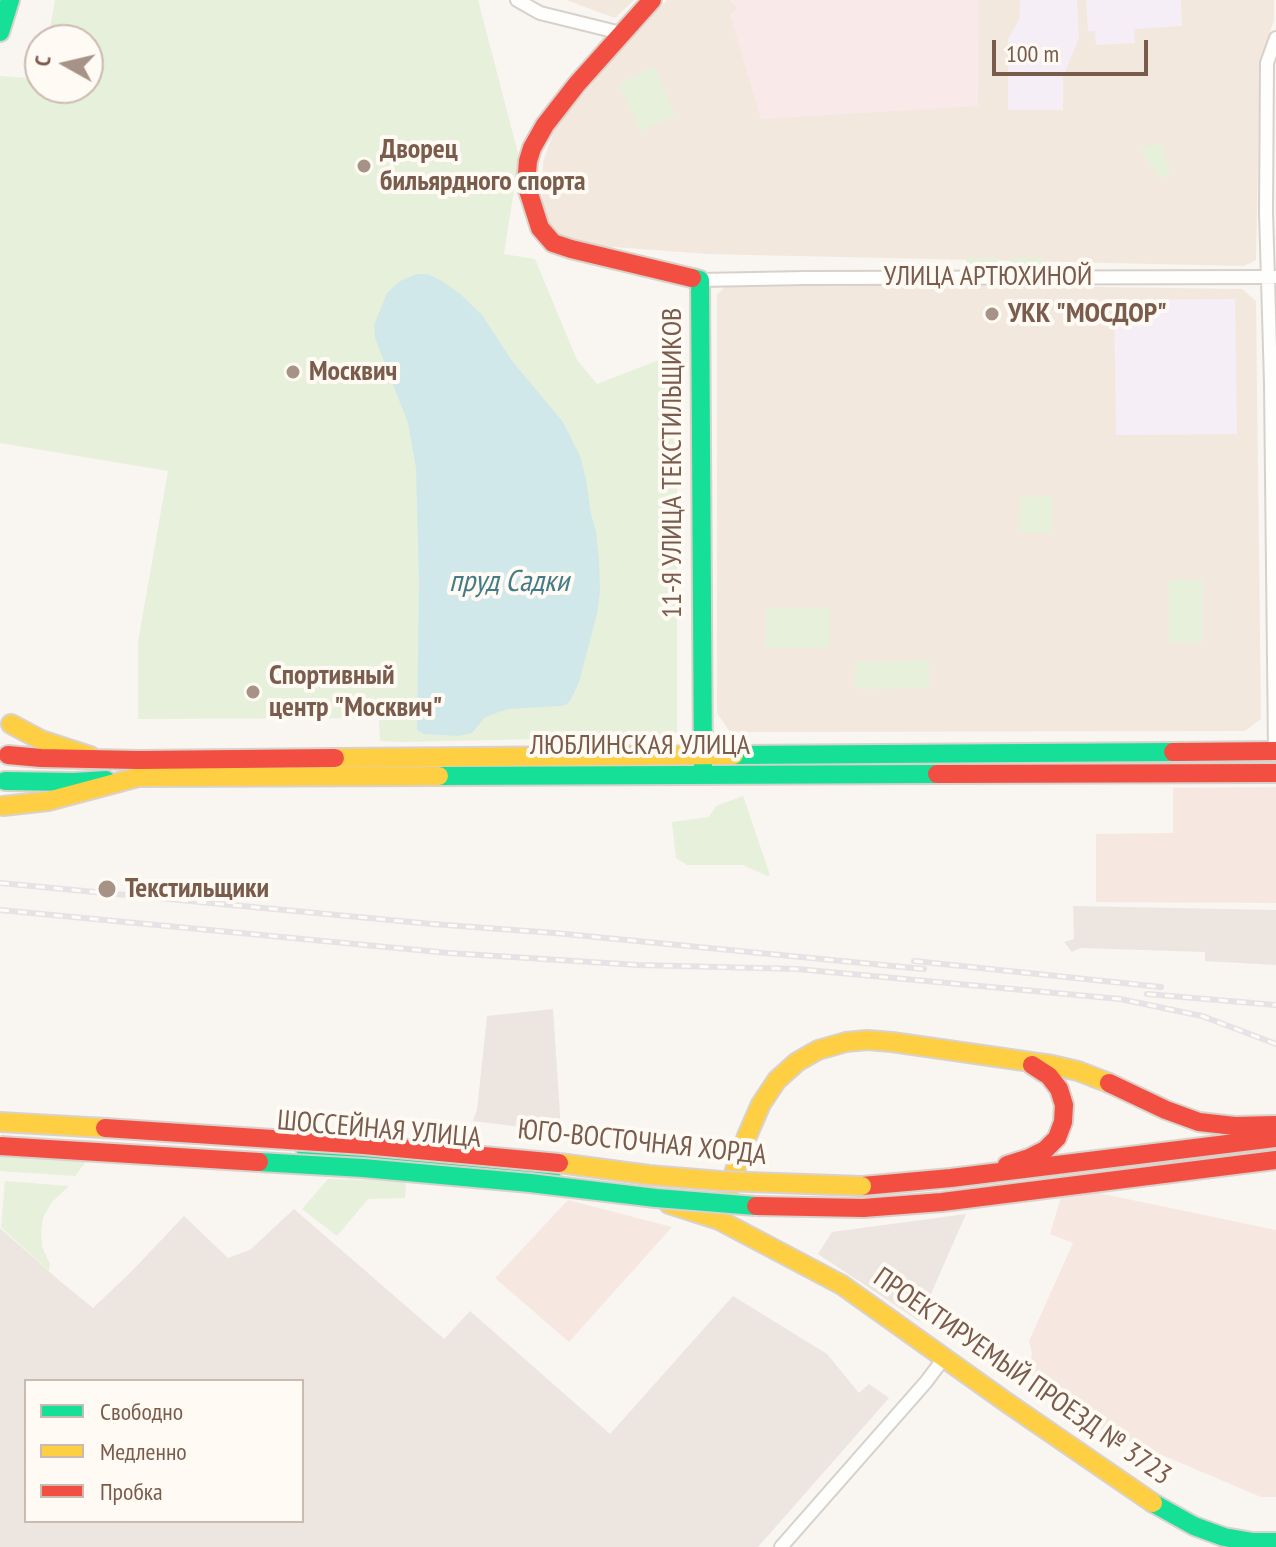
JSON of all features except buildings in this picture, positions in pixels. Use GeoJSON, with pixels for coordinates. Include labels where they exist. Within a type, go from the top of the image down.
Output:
{"type":"FeatureCollection","features":[{"type":"Feature","properties":{"kind":"main road"},"geometry":{"type":"LineString","coordinates":[[0,32],[10,0]]}},
{"type":"Feature","properties":{"kind":"main road","name":"11-Я УЛИЦА ТЕКСТИЛЬЩИКОВ"},"geometry":{"type":"LineString","coordinates":[[652,0],[545,125],[532,148],[526,184],[540,228],[553,243],[700,280],[703,765]]}},
{"type":"Feature","properties":{"kind":"main road"},"geometry":{"type":"LineString","coordinates":[[11,724],[41,740],[101,760]]}},
{"type":"Feature","properties":{"kind":"main road","name":"ЛЮБЛИНСКАЯ УЛИЦА"},"geometry":{"type":"LineString","coordinates":[[5,781],[74,782],[182,776],[1276,751]]}},
{"type":"Feature","properties":{"kind":"main road","name":"ЛЮБЛИНСКАЯ УЛИЦА"},"geometry":{"type":"LineString","coordinates":[[8,755],[101,760],[1276,773]]}},
{"type":"Feature","properties":{"kind":"main road"},"geometry":{"type":"LineString","coordinates":[[3,806],[48,801],[128,778]]}},
{"type":"Feature","properties":{"kind":"main road"},"geometry":{"type":"LineString","coordinates":[[719,1220],[747,1136],[761,1104],[777,1080],[797,1062],[818,1050],[846,1042],[892,1042],[1052,1065],[1112,1084],[1199,1122],[1235,1126],[1276,1125]]}},
{"type":"Feature","properties":{"kind":"main road"},"geometry":{"type":"LineString","coordinates":[[951,1178],[1029,1158],[1051,1145],[1061,1130],[1065,1114],[1063,1097],[1055,1082],[1035,1066],[1009,1060]]}},
{"type":"Feature","properties":{"kind":"main road","name":"ЮГО-ВОСТОЧНАЯ ХОРДА"},"geometry":{"type":"LineString","coordinates":[[0,1124],[380,1146],[721,1181],[862,1186],[1276,1138]]}},
{"type":"Feature","properties":{"kind":"main road","name":"ШОССЕЙНАЯ УЛИЦА"},"geometry":{"type":"LineString","coordinates":[[0,1124],[541,1174],[645,1196],[719,1220],[744,1232]]}},
{"type":"Feature","properties":{"kind":"main road","name":"ЮГО-ВОСТОЧНАЯ ХОРДА"},"geometry":{"type":"LineString","coordinates":[[0,1146],[363,1168],[719,1204],[792,1208],[863,1208],[942,1202],[1276,1160]]}},
{"type":"Feature","properties":{"kind":"main road","name":"ПРОЕКТИРУЕМЫЙ ПРОЕЗД № 3723"},"geometry":{"type":"LineString","coordinates":[[744,1232],[842,1285],[1162,1509],[1224,1537],[1276,1542]]}},
{"type":"Feature","properties":{"kind":"street"},"geometry":{"type":"LineString","coordinates":[[517,0],[540,13],[621,33]]}},
{"type":"Feature","properties":{"kind":"street"},"geometry":{"type":"LineString","coordinates":[[1276,38],[1267,63],[1266,212],[1273,277],[1276,751]]}},
{"type":"Feature","properties":{"kind":"street","name":"УЛИЦА АРТЮХИНОЙ"},"geometry":{"type":"LineString","coordinates":[[700,280],[1273,277]]}},
{"type":"Feature","properties":{"kind":"street"},"geometry":{"type":"LineString","coordinates":[[781,1547],[917,1393],[944,1358]]}},
{"type":"Feature","properties":{"kind":"shaded area"},"geometry":{"type":"Polygon","coordinates":[[[566,0],[634,0],[615,18],[566,0]]]}},
{"type":"Feature","properties":{"kind":"shaded area"},"geometry":{"type":"Polygon","coordinates":[[[667,0],[1274,0],[1274,20],[1260,61],[1256,260],[1244,266],[708,254],[601,246],[553,233],[542,203],[543,162],[555,128],[667,0]]]}},
{"type":"Feature","properties":{"kind":"shaded area"},"geometry":{"type":"Polygon","coordinates":[[[729,0],[979,0],[978,106],[761,119],[730,15],[737,8],[729,0]]]}},
{"type":"Feature","properties":{"kind":"shaded area"},"geometry":{"type":"Polygon","coordinates":[[[1020,0],[1077,0],[1079,38],[1063,77],[1063,110],[1008,110],[1008,39],[1019,20],[1020,0]]]}},
{"type":"Feature","properties":{"kind":"shaded area"},"geometry":{"type":"Polygon","coordinates":[[[1086,0],[1181,0],[1182,26],[1134,29],[1135,43],[1096,45],[1095,31],[1088,31],[1086,0]]]}},
{"type":"Feature","properties":{"kind":"shaded area"},"geometry":{"type":"Polygon","coordinates":[[[729,282],[1242,289],[1256,301],[1261,719],[1245,731],[730,732],[717,713],[717,295],[729,282]]]}},
{"type":"Feature","properties":{"kind":"shaded area"},"geometry":{"type":"Polygon","coordinates":[[[1235,299],[1237,434],[1116,435],[1114,300],[1235,299]]]}},
{"type":"Feature","properties":{"kind":"shaded area"},"geometry":{"type":"Polygon","coordinates":[[[1276,787],[1276,903],[1096,902],[1096,834],[1173,833],[1173,788],[1276,787]]]}},
{"type":"Feature","properties":{"kind":"shaded area"},"geometry":{"type":"Polygon","coordinates":[[[1073,906],[1276,910],[1276,965],[1205,961],[1205,952],[1080,948],[1072,952],[1064,942],[1074,939],[1073,906]]]}},
{"type":"Feature","properties":{"kind":"shaded area"},"geometry":{"type":"Polygon","coordinates":[[[553,1009],[561,1129],[473,1121],[477,1110],[487,1016],[553,1009]]]}},
{"type":"Feature","properties":{"kind":"shaded area"},"geometry":{"type":"Polygon","coordinates":[[[1084,1190],[1276,1230],[1276,1497],[1261,1497],[1098,1428],[1052,1395],[1028,1372],[1032,1353],[1029,1341],[1073,1243],[1050,1234],[1061,1197],[1084,1190]]]}},
{"type":"Feature","properties":{"kind":"shaded area"},"geometry":{"type":"Polygon","coordinates":[[[568,1200],[672,1227],[569,1342],[495,1278],[568,1200]]]}},
{"type":"Feature","properties":{"kind":"shaded area"},"geometry":{"type":"Polygon","coordinates":[[[294,1209],[444,1339],[470,1311],[610,1434],[733,1296],[827,1354],[859,1393],[869,1384],[889,1398],[758,1547],[0,1547],[0,1228],[93,1308],[184,1216],[228,1258],[250,1250],[294,1209]]]}},
{"type":"Feature","properties":{"kind":"shaded area"},"geometry":{"type":"Polygon","coordinates":[[[966,1214],[919,1321],[818,1254],[832,1232],[966,1214]]]}},
{"type":"Feature","properties":{"kind":"green space","name":"Москвич"},"geometry":{"type":"Polygon","coordinates":[[[55,0],[478,0],[519,157],[504,254],[535,259],[577,360],[597,384],[677,353],[677,736],[401,742],[380,741],[379,718],[138,719],[138,642],[168,471],[0,443],[0,76],[24,78],[24,104],[104,104],[104,24],[51,24],[55,0]]]}},
{"type":"Feature","properties":{"kind":"green space"},"geometry":{"type":"Polygon","coordinates":[[[655,66],[675,116],[641,131],[618,84],[655,66]]]}},
{"type":"Feature","properties":{"kind":"green space"},"geometry":{"type":"Polygon","coordinates":[[[1162,143],[1170,175],[1159,178],[1139,148],[1162,143]]]}},
{"type":"Feature","properties":{"kind":"green space"},"geometry":{"type":"Polygon","coordinates":[[[966,258],[998,258],[998,271],[966,271],[966,258]]]}},
{"type":"Feature","properties":{"kind":"green space"},"geometry":{"type":"Polygon","coordinates":[[[1010,258],[1042,258],[1042,271],[1010,271],[1010,258]]]}},
{"type":"Feature","properties":{"kind":"green space"},"geometry":{"type":"Polygon","coordinates":[[[1052,496],[1052,532],[1018,533],[1021,497],[1052,496]]]}},
{"type":"Feature","properties":{"kind":"green space"},"geometry":{"type":"Polygon","coordinates":[[[1203,579],[1202,643],[1169,643],[1169,580],[1203,579]]]}},
{"type":"Feature","properties":{"kind":"green space"},"geometry":{"type":"Polygon","coordinates":[[[766,608],[830,608],[829,648],[766,648],[766,608]]]}},
{"type":"Feature","properties":{"kind":"green space"},"geometry":{"type":"Polygon","coordinates":[[[929,660],[929,688],[855,689],[855,662],[929,660]]]}},
{"type":"Feature","properties":{"kind":"green space"},"geometry":{"type":"Polygon","coordinates":[[[743,796],[770,875],[743,865],[687,865],[676,858],[672,822],[709,817],[716,806],[743,796]]]}},
{"type":"Feature","properties":{"kind":"green space"},"geometry":{"type":"Polygon","coordinates":[[[0,1151],[88,1159],[75,1176],[0,1171],[0,1151]]]}},
{"type":"Feature","properties":{"kind":"green space"},"geometry":{"type":"Polygon","coordinates":[[[328,1179],[406,1181],[405,1198],[368,1199],[337,1236],[302,1209],[328,1179]]]}},
{"type":"Feature","properties":{"kind":"green space"},"geometry":{"type":"Polygon","coordinates":[[[5,1181],[69,1186],[51,1203],[43,1218],[42,1247],[50,1264],[49,1271],[1,1227],[5,1181]]]}},
{"type":"Feature","properties":{"kind":"water","name":"пруд Садки"},"geometry":{"type":"Polygon","coordinates":[[[416,274],[428,274],[442,281],[482,315],[512,361],[563,422],[580,456],[599,559],[597,614],[579,682],[571,699],[561,706],[508,709],[484,718],[472,733],[458,736],[424,734],[417,730],[419,583],[416,468],[408,423],[375,338],[374,325],[387,293],[400,281],[416,274]]]}},
{"type":"Feature","properties":{"kind":"railway"},"geometry":{"type":"LineString","coordinates":[[0,883],[924,969]]}},
{"type":"Feature","properties":{"kind":"railway"},"geometry":{"type":"LineString","coordinates":[[0,910],[449,953],[638,965],[797,969],[1120,999],[1202,1016],[1276,1044]]}},
{"type":"Feature","properties":{"kind":"railway"},"geometry":{"type":"LineString","coordinates":[[914,961],[1161,987]]}},
{"type":"Feature","properties":{"kind":"railway"},"geometry":{"type":"LineString","coordinates":[[1147,994],[1276,1005]]}},
{"type":"Feature","properties":{"kind":"traffic: fast"},"geometry":{"type":"LineString","coordinates":[[0,32],[10,0]]}},
{"type":"Feature","properties":{"kind":"traffic: fast"},"geometry":{"type":"LineString","coordinates":[[692,278],[700,280],[703,767]]}},
{"type":"Feature","properties":{"kind":"traffic: fast"},"geometry":{"type":"LineString","coordinates":[[734,755],[1173,752]]}},
{"type":"Feature","properties":{"kind":"traffic: fast"},"geometry":{"type":"LineString","coordinates":[[439,776],[937,774]]}},
{"type":"Feature","properties":{"kind":"traffic: fast"},"geometry":{"type":"LineString","coordinates":[[5,781],[106,780]]}},
{"type":"Feature","properties":{"kind":"traffic: fast"},"geometry":{"type":"LineString","coordinates":[[306,1151],[551,1176]]}},
{"type":"Feature","properties":{"kind":"traffic: fast"},"geometry":{"type":"LineString","coordinates":[[259,1162],[363,1168],[756,1206]]}},
{"type":"Feature","properties":{"kind":"traffic: fast"},"geometry":{"type":"LineString","coordinates":[[1153,1503],[1194,1526],[1224,1537],[1276,1542]]}},
{"type":"Feature","properties":{"kind":"traffic: slow"},"geometry":{"type":"LineString","coordinates":[[11,724],[41,740],[90,756]]}},
{"type":"Feature","properties":{"kind":"traffic: slow"},"geometry":{"type":"LineString","coordinates":[[335,758],[734,755]]}},
{"type":"Feature","properties":{"kind":"traffic: slow"},"geometry":{"type":"LineString","coordinates":[[3,806],[48,801],[138,777],[439,776]]}},
{"type":"Feature","properties":{"kind":"traffic: slow"},"geometry":{"type":"LineString","coordinates":[[719,1217],[761,1104],[777,1080],[797,1062],[818,1050],[846,1042],[892,1042],[1052,1065],[1109,1083]]}},
{"type":"Feature","properties":{"kind":"traffic: slow"},"geometry":{"type":"LineString","coordinates":[[0,1122],[105,1128]]}},
{"type":"Feature","properties":{"kind":"traffic: slow"},"geometry":{"type":"LineString","coordinates":[[559,1163],[721,1181],[862,1186]]}},
{"type":"Feature","properties":{"kind":"traffic: slow"},"geometry":{"type":"LineString","coordinates":[[669,1204],[719,1220],[842,1285],[1153,1503]]}},
{"type":"Feature","properties":{"kind":"traffic: jam"},"geometry":{"type":"LineString","coordinates":[[652,0],[545,125],[532,148],[526,184],[540,228],[553,243],[692,278]]}},
{"type":"Feature","properties":{"kind":"traffic: jam"},"geometry":{"type":"LineString","coordinates":[[1173,752],[1276,751]]}},
{"type":"Feature","properties":{"kind":"traffic: jam"},"geometry":{"type":"LineString","coordinates":[[8,755],[138,760],[335,758]]}},
{"type":"Feature","properties":{"kind":"traffic: jam"},"geometry":{"type":"LineString","coordinates":[[937,774],[1276,773]]}},
{"type":"Feature","properties":{"kind":"traffic: jam"},"geometry":{"type":"LineString","coordinates":[[1007,1165],[1045,1150],[1057,1138],[1063,1122],[1064,1105],[1059,1089],[1049,1076],[1032,1065]]}},
{"type":"Feature","properties":{"kind":"traffic: jam"},"geometry":{"type":"LineString","coordinates":[[1109,1083],[1199,1122],[1235,1126],[1276,1125]]}},
{"type":"Feature","properties":{"kind":"traffic: jam"},"geometry":{"type":"LineString","coordinates":[[105,1128],[364,1145],[559,1163]]}},
{"type":"Feature","properties":{"kind":"traffic: jam"},"geometry":{"type":"LineString","coordinates":[[862,1186],[1276,1138]]}},
{"type":"Feature","properties":{"kind":"traffic: jam"},"geometry":{"type":"LineString","coordinates":[[0,1146],[259,1162]]}},
{"type":"Feature","properties":{"kind":"traffic: jam"},"geometry":{"type":"LineString","coordinates":[[863,1208],[942,1202],[1276,1160]]}},
{"type":"Feature","properties":{"kind":"traffic: jam"},"geometry":{"type":"LineString","coordinates":[[756,1206],[863,1208]]}},
{"type":"Feature","properties":{"kind":"place","name":"Дворец бильярдного спорта"},"geometry":{"type":"Point","coordinates":[364,166]}},
{"type":"Feature","properties":{"kind":"place","name":"УКК \"МОСДОР\""},"geometry":{"type":"Point","coordinates":[992,314]}},
{"type":"Feature","properties":{"kind":"place","name":"Москвич"},"geometry":{"type":"Point","coordinates":[293,372]}},
{"type":"Feature","properties":{"kind":"place","name":"Спортивный центр \"Москвич\""},"geometry":{"type":"Point","coordinates":[253,692]}},
{"type":"Feature","properties":{"kind":"place","name":"Текстильщики"},"geometry":{"type":"Point","coordinates":[107,889]}}]}
